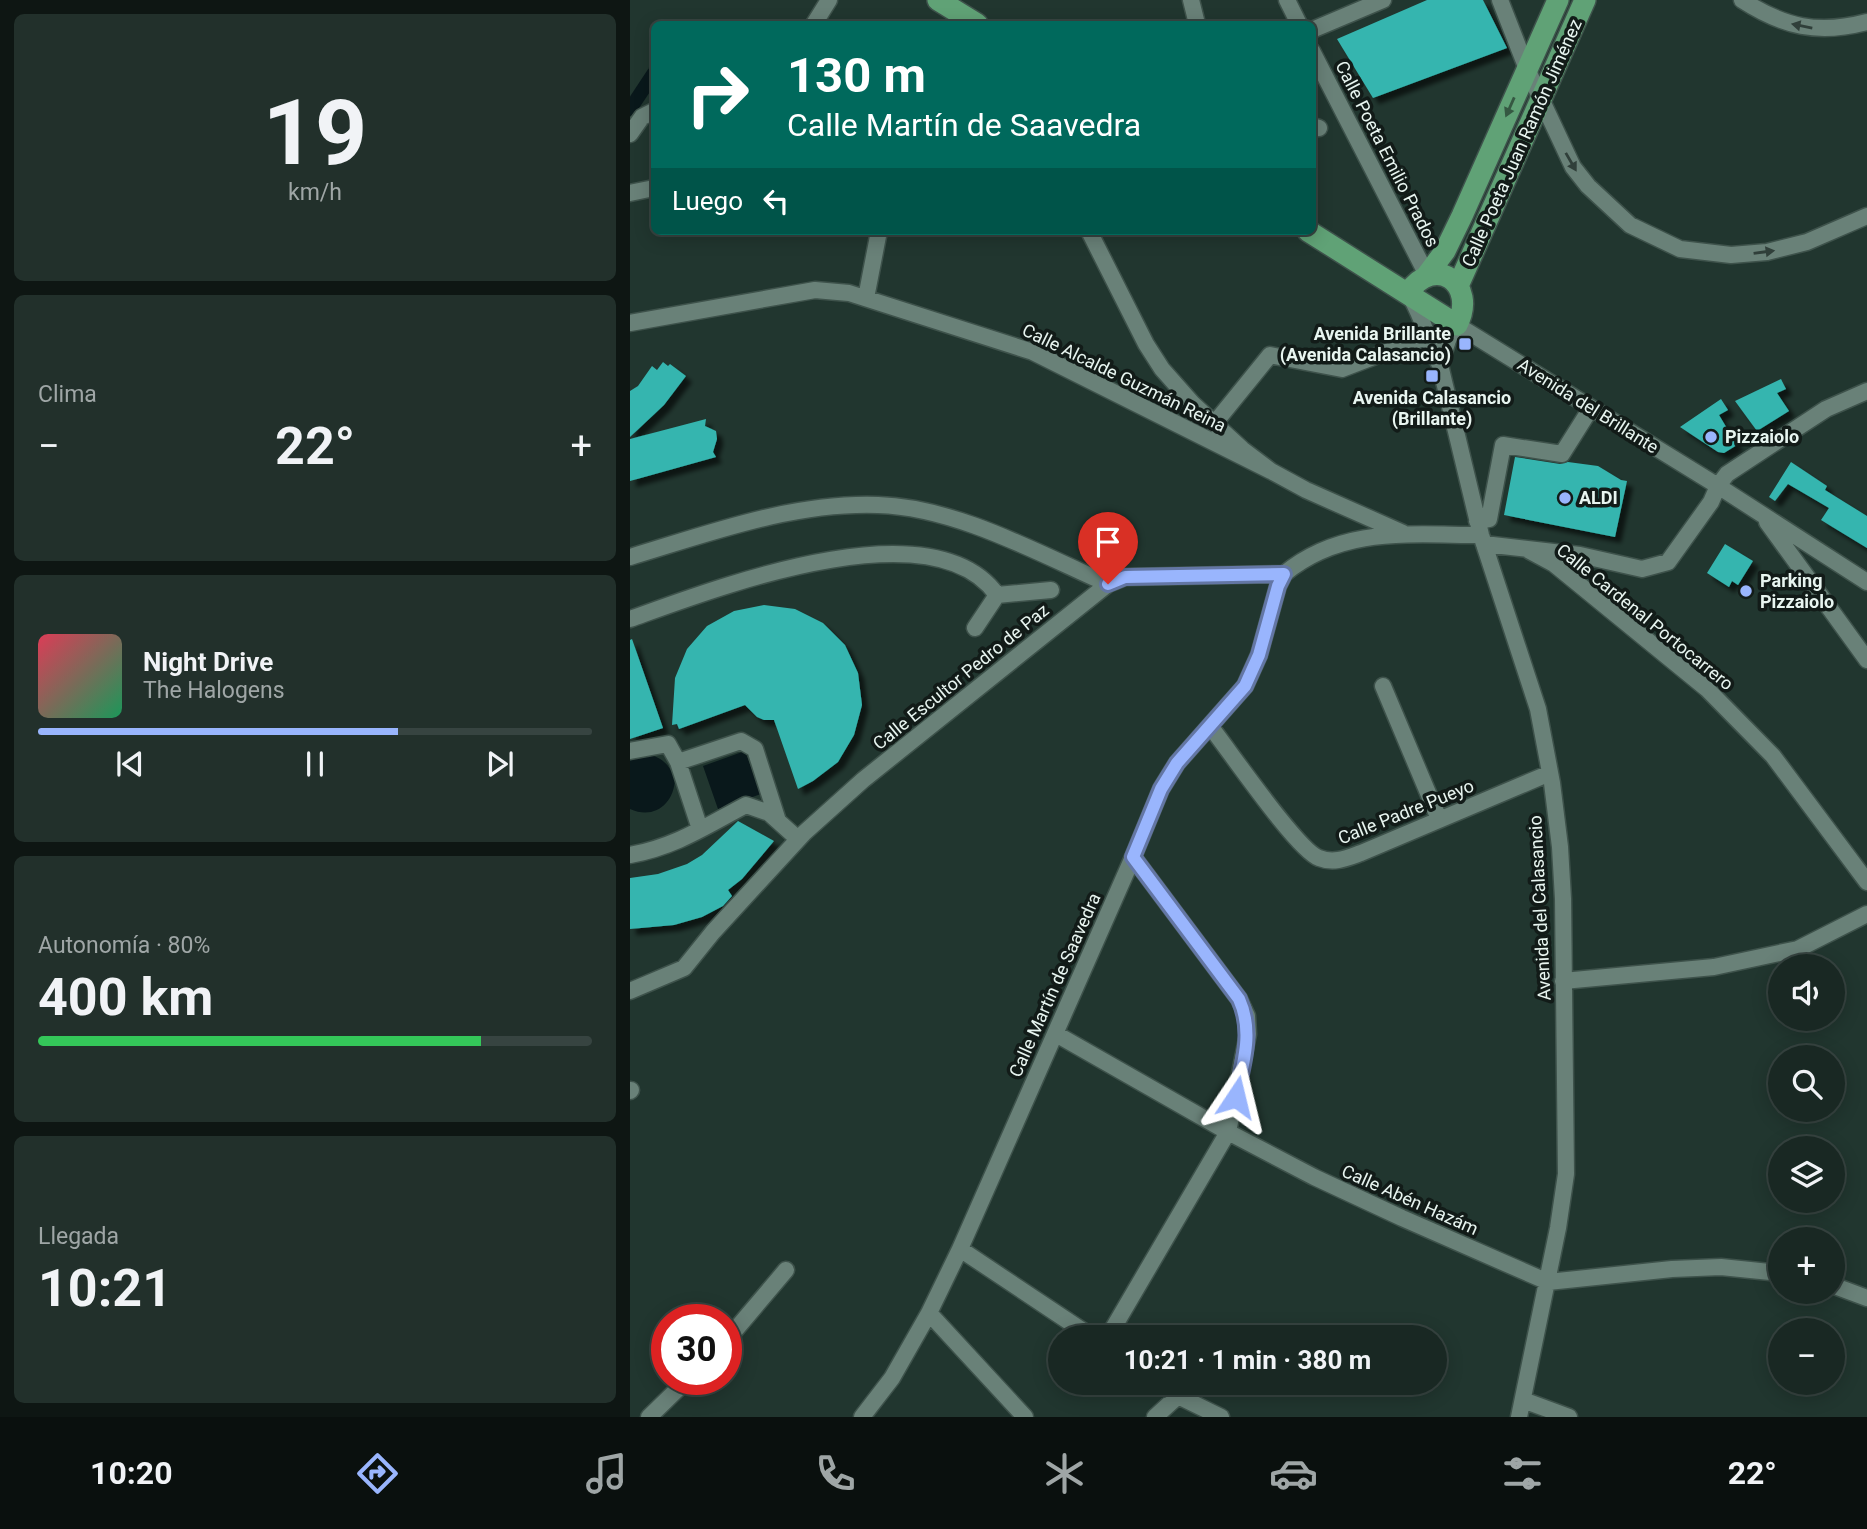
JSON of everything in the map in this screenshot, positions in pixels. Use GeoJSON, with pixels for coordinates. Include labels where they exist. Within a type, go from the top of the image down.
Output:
{"type":"FeatureCollection","features":[{"type":"Feature","properties":{"kind":"main road"},"geometry":{"type":"LineString","coordinates":[[938,0],[972,21]]}},
{"type":"Feature","properties":{"kind":"main road","name":"Calle Poeta Juan Ramón Jiménez"},"geometry":{"type":"LineString","coordinates":[[1408,293],[1416,282],[1427,275],[1445,251],[1558,0]]}},
{"type":"Feature","properties":{"kind":"main road","name":"Calle Poeta Juan Ramón Jiménez"},"geometry":{"type":"LineString","coordinates":[[1458,286],[1585,0]]}},
{"type":"Feature","properties":{"kind":"main road","name":"Avenida del Brillante"},"geometry":{"type":"LineString","coordinates":[[1314,235],[1457,325]]}},
{"type":"Feature","properties":{"kind":"main road"},"geometry":{"type":"LineString","coordinates":[[1427,275],[1446,275],[1458,286],[1464,298],[1464,312],[1457,325]]}},
{"type":"Feature","properties":{"kind":"street"},"geometry":{"type":"LineString","coordinates":[[816,21],[829,0]]}},
{"type":"Feature","properties":{"kind":"street"},"geometry":{"type":"LineString","coordinates":[[1191,0],[1196,21]]}},
{"type":"Feature","properties":{"kind":"street"},"geometry":{"type":"LineString","coordinates":[[1287,0],[1298,21]]}},
{"type":"Feature","properties":{"kind":"street"},"geometry":{"type":"LineString","coordinates":[[1316,28],[1383,0]]}},
{"type":"Feature","properties":{"kind":"street"},"geometry":{"type":"LineString","coordinates":[[1500,0],[1527,69],[1573,167],[1588,187],[1630,225],[1680,249],[1731,255],[1767,252],[1807,242],[1867,216]]}},
{"type":"Feature","properties":{"kind":"street"},"geometry":{"type":"LineString","coordinates":[[1742,0],[1768,16],[1810,29],[1835,29],[1867,22]]}},
{"type":"Feature","properties":{"kind":"street","name":"Calle Poeta Emilio Prados"},"geometry":{"type":"LineString","coordinates":[[1316,61],[1427,275]]}},
{"type":"Feature","properties":{"kind":"street"},"geometry":{"type":"LineString","coordinates":[[630,134],[642,117],[651,112]]}},
{"type":"Feature","properties":{"kind":"street"},"geometry":{"type":"LineString","coordinates":[[630,192],[651,188]]}},
{"type":"Feature","properties":{"kind":"street"},"geometry":{"type":"LineString","coordinates":[[866,298],[878,235]]}},
{"type":"Feature","properties":{"kind":"street"},"geometry":{"type":"LineString","coordinates":[[1090,235],[1146,344],[1162,369],[1214,424],[1271,471],[1306,490],[1409,536]]}},
{"type":"Feature","properties":{"kind":"street","name":"Calle Alcalde Guzmán Reina"},"geometry":{"type":"LineString","coordinates":[[630,323],[815,290],[832,290],[866,298],[1032,352],[1271,471]]}},
{"type":"Feature","properties":{"kind":"street","name":"Avenida del Calasancio"},"geometry":{"type":"LineString","coordinates":[[1408,293],[1422,316],[1440,365],[1481,533],[1538,709],[1560,847],[1566,1174],[1548,1282],[1519,1417]]}},
{"type":"Feature","properties":{"kind":"street"},"geometry":{"type":"LineString","coordinates":[[1440,365],[1448,340],[1457,325]]}},
{"type":"Feature","properties":{"kind":"street","name":"Avenida del Brillante"},"geometry":{"type":"LineString","coordinates":[[1457,325],[1718,486],[1867,582]]}},
{"type":"Feature","properties":{"kind":"street"},"geometry":{"type":"LineString","coordinates":[[1214,424],[1270,355],[1342,369],[1428,336]]}},
{"type":"Feature","properties":{"kind":"street","name":"Calle Cardenal Portocarrero"},"geometry":{"type":"LineString","coordinates":[[1528,550],[1580,555],[1642,569],[1668,562],[1711,502],[1727,474],[1826,409],[1867,391]]}},
{"type":"Feature","properties":{"kind":"street"},"geometry":{"type":"LineString","coordinates":[[1179,425],[1193,404]]}},
{"type":"Feature","properties":{"kind":"street"},"geometry":{"type":"LineString","coordinates":[[1284,574],[1299,561],[1343,541],[1366,537],[1481,533],[1489,519],[1503,445],[1562,454],[1591,408]]}},
{"type":"Feature","properties":{"kind":"street"},"geometry":{"type":"LineString","coordinates":[[630,558],[687,539],[775,516],[829,506],[880,505],[922,511],[978,528],[1108,584]]}},
{"type":"Feature","properties":{"kind":"street"},"geometry":{"type":"LineString","coordinates":[[1762,514],[1867,660]]}},
{"type":"Feature","properties":{"kind":"street","name":"Calle Cardenal Portocarrero"},"geometry":{"type":"LineString","coordinates":[[1481,533],[1528,550],[1554,564],[1707,689],[1773,756],[1867,882]]}},
{"type":"Feature","properties":{"kind":"street"},"geometry":{"type":"LineString","coordinates":[[630,619],[785,568],[825,560],[875,555],[921,556],[954,562],[978,574],[997,595]]}},
{"type":"Feature","properties":{"kind":"street","name":"Calle Escultor Pedro de Paz"},"geometry":{"type":"LineString","coordinates":[[630,991],[684,968],[713,932],[801,836],[863,779],[1108,584],[1125,577],[1284,574]]}},
{"type":"Feature","properties":{"kind":"street","name":"Calle Martín de Saavedra"},"geometry":{"type":"LineString","coordinates":[[862,1417],[892,1378],[929,1313],[960,1249],[1161,789],[1177,763],[1239,694],[1253,671],[1284,574]]}},
{"type":"Feature","properties":{"kind":"street"},"geometry":{"type":"LineString","coordinates":[[997,595],[1051,590]]}},
{"type":"Feature","properties":{"kind":"street"},"geometry":{"type":"LineString","coordinates":[[975,628],[997,595]]}},
{"type":"Feature","properties":{"kind":"street"},"geometry":{"type":"LineString","coordinates":[[1383,686],[1439,819]]}},
{"type":"Feature","properties":{"kind":"street","name":"Calle Padre Pueyo"},"geometry":{"type":"LineString","coordinates":[[1210,726],[1297,840],[1317,858],[1330,861],[1341,860],[1550,773]]}},
{"type":"Feature","properties":{"kind":"street"},"geometry":{"type":"LineString","coordinates":[[678,762],[740,741],[755,749],[778,821]]}},
{"type":"Feature","properties":{"kind":"street"},"geometry":{"type":"LineString","coordinates":[[630,751],[668,744],[678,762],[700,829]]}},
{"type":"Feature","properties":{"kind":"street"},"geometry":{"type":"LineString","coordinates":[[630,854],[676,843],[746,805],[769,813],[801,836]]}},
{"type":"Feature","properties":{"kind":"street"},"geometry":{"type":"LineString","coordinates":[[1115,1325],[1228,1132],[1248,1034],[1247,1016],[1239,999],[1133,857]]}},
{"type":"Feature","properties":{"kind":"street"},"geometry":{"type":"LineString","coordinates":[[1563,981],[1714,967],[1762,957],[1798,949],[1867,914]]}},
{"type":"Feature","properties":{"kind":"street","name":"Calle Abén Hazám"},"geometry":{"type":"LineString","coordinates":[[1056,1034],[1228,1132],[1377,1207],[1548,1282],[1672,1269],[1721,1267],[1768,1272]]}},
{"type":"Feature","properties":{"kind":"street"},"geometry":{"type":"LineString","coordinates":[[960,1249],[1074,1325]]}},
{"type":"Feature","properties":{"kind":"street"},"geometry":{"type":"LineString","coordinates":[[742,1323],[786,1270]]}},
{"type":"Feature","properties":{"kind":"street"},"geometry":{"type":"LineString","coordinates":[[1845,1290],[1867,1298]]}},
{"type":"Feature","properties":{"kind":"street"},"geometry":{"type":"LineString","coordinates":[[929,1313],[1025,1417]]}},
{"type":"Feature","properties":{"kind":"street"},"geometry":{"type":"LineString","coordinates":[[649,1417],[672,1395]]}},
{"type":"Feature","properties":{"kind":"street"},"geometry":{"type":"LineString","coordinates":[[1155,1417],[1178,1396],[1221,1417]]}},
{"type":"Feature","properties":{"kind":"street"},"geometry":{"type":"LineString","coordinates":[[1523,1400],[1569,1417]]}},
{"type":"Feature","properties":{"kind":"shaded area"},"geometry":{"type":"Polygon","coordinates":[[[745,751],[761,794],[718,809],[703,766],[745,751]]]}},
{"type":"Feature","properties":{"kind":"shaded area"},"geometry":{"type":"Polygon","coordinates":[[[646,754],[664,762],[670,769],[675,779],[674,788],[667,802],[661,807],[655,811],[639,812],[630,809],[630,759],[646,754]]]}},
{"type":"Feature","properties":{"kind":"building"},"geometry":{"type":"Polygon","coordinates":[[[1427,0],[1483,0],[1507,48],[1373,98],[1337,39],[1427,0]]]}},
{"type":"Feature","properties":{"kind":"building"},"geometry":{"type":"Polygon","coordinates":[[[663,362],[686,376],[664,405],[630,437],[630,391],[638,386],[652,366],[657,370],[663,362]]]}},
{"type":"Feature","properties":{"kind":"building"},"geometry":{"type":"Polygon","coordinates":[[[1781,379],[1786,389],[1777,393],[1789,411],[1757,431],[1735,401],[1781,379]]]}},
{"type":"Feature","properties":{"kind":"building"},"geometry":{"type":"Polygon","coordinates":[[[1721,399],[1728,410],[1719,415],[1737,445],[1724,453],[1718,452],[1680,427],[1721,399]]]}},
{"type":"Feature","properties":{"kind":"building"},"geometry":{"type":"Polygon","coordinates":[[[706,419],[705,426],[716,431],[717,439],[713,452],[716,457],[630,481],[630,439],[706,419]]]}},
{"type":"Feature","properties":{"kind":"building","name":"ALDI"},"geometry":{"type":"Polygon","coordinates":[[[1515,457],[1560,464],[1568,462],[1598,466],[1627,481],[1615,537],[1504,515],[1515,457]]]}},
{"type":"Feature","properties":{"kind":"building"},"geometry":{"type":"Polygon","coordinates":[[[1791,462],[1827,486],[1825,490],[1867,516],[1867,548],[1821,520],[1829,508],[1788,484],[1775,501],[1769,497],[1791,462]]]}},
{"type":"Feature","properties":{"kind":"building"},"geometry":{"type":"Polygon","coordinates":[[[1725,544],[1753,561],[1738,585],[1732,581],[1729,587],[1707,573],[1725,544]]]}},
{"type":"Feature","properties":{"kind":"building"},"geometry":{"type":"Polygon","coordinates":[[[764,605],[795,609],[823,623],[845,645],[858,673],[862,705],[854,735],[838,762],[798,789],[774,720],[757,717],[745,705],[679,729],[677,724],[672,725],[675,678],[687,649],[707,626],[734,611],[764,605]]]}},
{"type":"Feature","properties":{"kind":"building"},"geometry":{"type":"Polygon","coordinates":[[[632,639],[663,728],[630,739],[630,640],[632,639]]]}},
{"type":"Feature","properties":{"kind":"building"},"geometry":{"type":"Polygon","coordinates":[[[738,821],[774,841],[742,879],[728,890],[732,896],[723,906],[702,917],[674,925],[630,929],[630,878],[658,874],[687,864],[702,855],[738,821]]]}},
{"type":"Feature","properties":{"kind":"waterway"},"geometry":{"type":"LineString","coordinates":[[630,109],[651,78]]}},
{"type":"Feature","properties":{"kind":"place","name":"Avenida Brillante (Avenida Calasancio)"},"geometry":{"type":"Point","coordinates":[1465,344]}},
{"type":"Feature","properties":{"kind":"place","name":"Avenida Calasancio (Brillante)"},"geometry":{"type":"Point","coordinates":[1432,376]}},
{"type":"Feature","properties":{"kind":"place","name":"Pizzaiolo"},"geometry":{"type":"Point","coordinates":[1711,437]}},
{"type":"Feature","properties":{"kind":"place","name":"ALDI"},"geometry":{"type":"Point","coordinates":[1565,498]}},
{"type":"Feature","properties":{"kind":"place","name":"Parking Pizzaiolo"},"geometry":{"type":"Point","coordinates":[1746,591]}},
{"type":"Feature","properties":{"kind":"route"},"geometry":{"type":"LineString","coordinates":[[1108,584],[1125,577],[1284,574],[1253,671],[1245,686],[1177,763],[1161,789],[1133,857],[1239,999],[1247,1016],[1248,1034],[1236,1097]]}}]}
